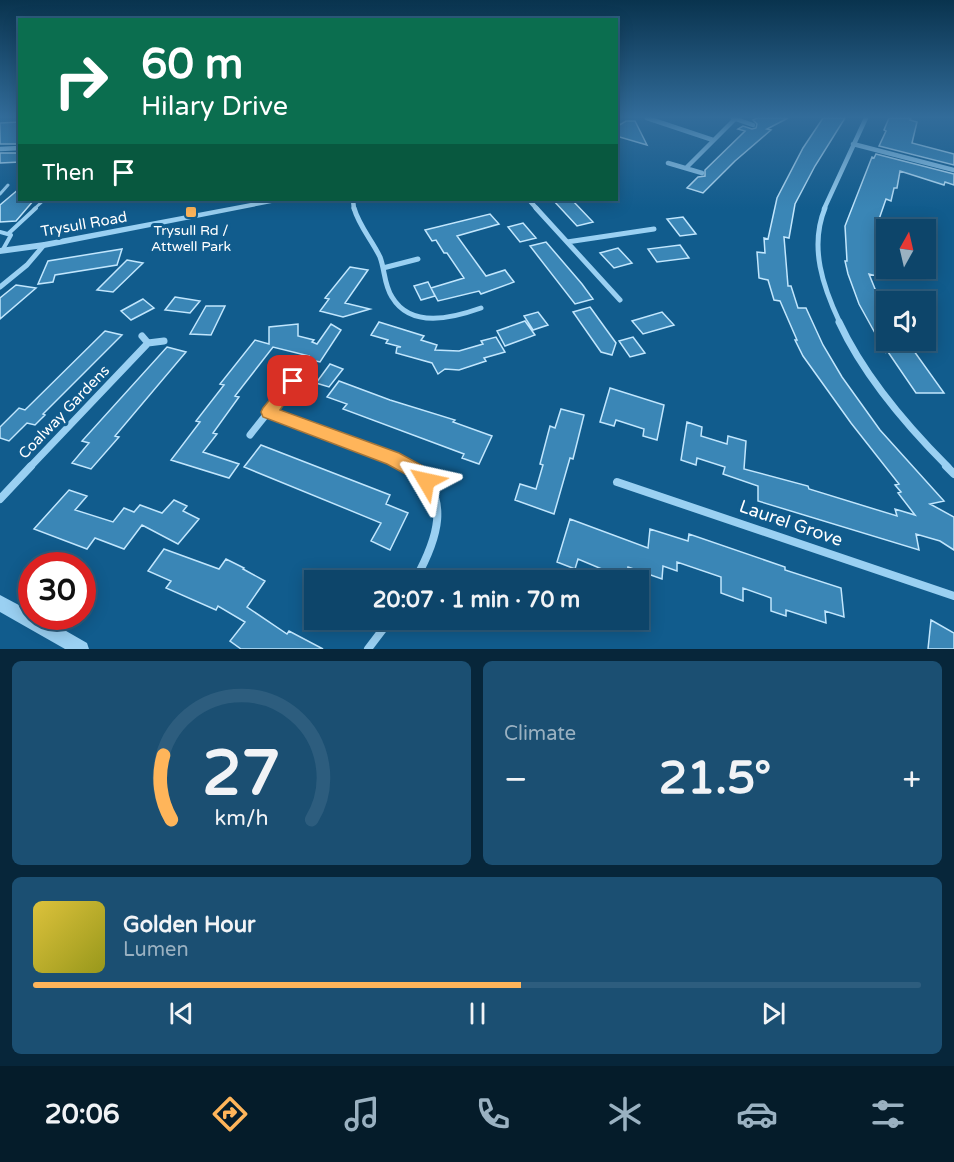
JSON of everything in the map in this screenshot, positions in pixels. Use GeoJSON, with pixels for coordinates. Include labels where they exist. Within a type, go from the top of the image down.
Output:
{"type":"FeatureCollection","features":[{"type":"Feature","properties":{"kind":"street"},"geometry":{"type":"LineString","coordinates":[[686,168],[705,148]]}},
{"type":"Feature","properties":{"kind":"street"},"geometry":{"type":"LineString","coordinates":[[851,148],[820,219],[817,233],[817,264],[824,289],[846,339],[879,386],[936,456],[954,474]]}},
{"type":"Feature","properties":{"kind":"street"},"geometry":{"type":"LineString","coordinates":[[870,148],[954,170]]}},
{"type":"Feature","properties":{"kind":"street"},"geometry":{"type":"LineString","coordinates":[[669,163],[702,172]]}},
{"type":"Feature","properties":{"kind":"street","name":"Trysull Road"},"geometry":{"type":"LineString","coordinates":[[1,251],[44,245],[273,201]]}},
{"type":"Feature","properties":{"kind":"street"},"geometry":{"type":"LineString","coordinates":[[353,201],[353,211],[383,268],[390,296],[406,312],[427,318],[447,319],[481,308]]}},
{"type":"Feature","properties":{"kind":"street"},"geometry":{"type":"LineString","coordinates":[[530,201],[620,300]]}},
{"type":"Feature","properties":{"kind":"street"},"geometry":{"type":"LineString","coordinates":[[567,242],[654,229]]}},
{"type":"Feature","properties":{"kind":"street"},"geometry":{"type":"LineString","coordinates":[[0,287],[27,265],[44,245]]}},
{"type":"Feature","properties":{"kind":"street"},"geometry":{"type":"LineString","coordinates":[[383,268],[418,259]]}},
{"type":"Feature","properties":{"kind":"street"},"geometry":{"type":"LineString","coordinates":[[142,336],[148,343],[164,341]]}},
{"type":"Feature","properties":{"kind":"street","name":"Coalway Gardens"},"geometry":{"type":"LineString","coordinates":[[0,499],[148,343]]}},
{"type":"Feature","properties":{"kind":"street"},"geometry":{"type":"LineString","coordinates":[[250,435],[293,381]]}},
{"type":"Feature","properties":{"kind":"street"},"geometry":{"type":"LineString","coordinates":[[268,412],[393,459],[417,471],[435,494],[439,512],[436,534],[421,570]]}},
{"type":"Feature","properties":{"kind":"street","name":"Laurel Grove"},"geometry":{"type":"LineString","coordinates":[[617,482],[954,596]]}},
{"type":"Feature","properties":{"kind":"street"},"geometry":{"type":"LineString","coordinates":[[0,603],[81,649]]}},
{"type":"Feature","properties":{"kind":"street"},"geometry":{"type":"LineString","coordinates":[[368,649],[382,630]]}},
{"type":"Feature","properties":{"kind":"lane"},"geometry":{"type":"LineString","coordinates":[[0,194],[8,185]]}},
{"type":"Feature","properties":{"kind":"lane"},"geometry":{"type":"LineString","coordinates":[[0,232],[9,233],[43,201]]}},
{"type":"Feature","properties":{"kind":"lane"},"geometry":{"type":"LineString","coordinates":[[1,251],[10,238],[9,233]]}},
{"type":"Feature","properties":{"kind":"building"},"geometry":{"type":"Polygon","coordinates":[[[727,148],[750,148],[703,193],[687,188],[698,177],[705,176],[705,170],[727,148]]]}},
{"type":"Feature","properties":{"kind":"building"},"geometry":{"type":"Polygon","coordinates":[[[803,148],[826,148],[795,204],[789,238],[784,237],[788,286],[791,286],[798,308],[806,308],[823,345],[842,377],[880,430],[944,501],[930,504],[954,517],[954,550],[940,541],[916,534],[919,550],[758,501],[758,486],[723,474],[725,467],[697,458],[696,465],[681,460],[687,422],[702,427],[701,436],[727,444],[728,436],[746,441],[744,469],[808,486],[809,489],[897,516],[895,509],[915,515],[898,493],[901,492],[895,485],[899,484],[803,356],[780,301],[774,300],[768,280],[759,278],[757,252],[765,253],[764,238],[768,239],[777,198],[803,148]]]}},
{"type":"Feature","properties":{"kind":"building"},"geometry":{"type":"Polygon","coordinates":[[[888,148],[932,148],[954,154],[954,165],[888,148]]]}},
{"type":"Feature","properties":{"kind":"building"},"geometry":{"type":"Polygon","coordinates":[[[0,153],[18,153],[18,162],[0,163],[0,153]]]}},
{"type":"Feature","properties":{"kind":"building"},"geometry":{"type":"Polygon","coordinates":[[[876,154],[954,174],[954,185],[945,182],[944,185],[900,171],[897,188],[894,188],[891,201],[886,199],[879,219],[876,219],[876,276],[869,274],[876,291],[876,335],[859,304],[845,261],[847,261],[845,226],[872,157],[874,158],[876,154]]]}},
{"type":"Feature","properties":{"kind":"building"},"geometry":{"type":"Polygon","coordinates":[[[18,190],[18,201],[33,201],[16,221],[0,222],[0,205],[18,190]]]}},
{"type":"Feature","properties":{"kind":"building"},"geometry":{"type":"Polygon","coordinates":[[[554,201],[573,201],[593,222],[577,226],[554,201]]]}},
{"type":"Feature","properties":{"kind":"building"},"geometry":{"type":"Polygon","coordinates":[[[490,214],[499,224],[457,236],[486,276],[505,270],[514,282],[481,294],[479,291],[438,301],[431,288],[464,278],[447,253],[444,253],[436,240],[432,241],[425,230],[490,214]]]}},
{"type":"Feature","properties":{"kind":"building"},"geometry":{"type":"Polygon","coordinates":[[[683,217],[696,234],[680,236],[667,219],[683,217]]]}},
{"type":"Feature","properties":{"kind":"building"},"geometry":{"type":"Polygon","coordinates":[[[523,223],[536,238],[520,242],[508,227],[523,223]]]}},
{"type":"Feature","properties":{"kind":"building"},"geometry":{"type":"Polygon","coordinates":[[[546,242],[593,299],[575,304],[530,246],[546,242]]]}},
{"type":"Feature","properties":{"kind":"building"},"geometry":{"type":"Polygon","coordinates":[[[680,245],[689,258],[657,262],[648,249],[680,245]]]}},
{"type":"Feature","properties":{"kind":"building"},"geometry":{"type":"Polygon","coordinates":[[[618,248],[632,263],[614,268],[600,253],[618,248]]]}},
{"type":"Feature","properties":{"kind":"building"},"geometry":{"type":"Polygon","coordinates":[[[122,249],[117,265],[55,275],[53,282],[38,284],[48,261],[122,249]]]}},
{"type":"Feature","properties":{"kind":"building"},"geometry":{"type":"Polygon","coordinates":[[[127,260],[143,263],[113,292],[97,290],[127,260]]]}},
{"type":"Feature","properties":{"kind":"building"},"geometry":{"type":"Polygon","coordinates":[[[350,267],[368,270],[345,303],[370,309],[343,317],[320,311],[329,299],[325,298],[350,267]]]}},
{"type":"Feature","properties":{"kind":"building"},"geometry":{"type":"Polygon","coordinates":[[[428,282],[435,296],[421,300],[414,286],[428,282]]]}},
{"type":"Feature","properties":{"kind":"building"},"geometry":{"type":"Polygon","coordinates":[[[16,285],[36,288],[0,319],[0,298],[16,285]]]}},
{"type":"Feature","properties":{"kind":"building"},"geometry":{"type":"Polygon","coordinates":[[[175,297],[200,301],[190,313],[165,310],[175,297]]]}},
{"type":"Feature","properties":{"kind":"building"},"geometry":{"type":"Polygon","coordinates":[[[143,299],[154,308],[131,320],[121,311],[143,299]]]}},
{"type":"Feature","properties":{"kind":"building"},"geometry":{"type":"Polygon","coordinates":[[[206,306],[225,306],[211,335],[190,334],[206,306]]]}},
{"type":"Feature","properties":{"kind":"building"},"geometry":{"type":"Polygon","coordinates":[[[590,307],[616,343],[612,355],[601,352],[573,312],[590,307]]]}},
{"type":"Feature","properties":{"kind":"building"},"geometry":{"type":"Polygon","coordinates":[[[538,312],[548,325],[533,330],[524,316],[538,312]]]}},
{"type":"Feature","properties":{"kind":"building"},"geometry":{"type":"Polygon","coordinates":[[[662,312],[674,325],[643,334],[632,321],[662,312]]]}},
{"type":"Feature","properties":{"kind":"building"},"geometry":{"type":"Polygon","coordinates":[[[525,321],[535,335],[505,346],[497,331],[525,321]]]}},
{"type":"Feature","properties":{"kind":"building"},"geometry":{"type":"Polygon","coordinates":[[[379,322],[424,336],[421,340],[437,345],[435,350],[459,351],[483,344],[481,341],[496,337],[505,352],[484,358],[486,361],[459,370],[445,369],[438,374],[432,363],[396,353],[397,347],[401,347],[386,343],[388,340],[371,335],[379,322]]]}},
{"type":"Feature","properties":{"kind":"building"},"geometry":{"type":"Polygon","coordinates":[[[298,324],[298,336],[314,340],[312,342],[317,344],[331,324],[341,330],[320,362],[307,359],[309,356],[273,347],[235,396],[239,397],[213,433],[217,434],[203,452],[239,464],[229,478],[171,460],[200,422],[196,421],[224,385],[220,384],[255,340],[269,344],[269,327],[298,324]]]}},
{"type":"Feature","properties":{"kind":"building"},"geometry":{"type":"Polygon","coordinates":[[[105,331],[122,335],[43,414],[45,415],[35,425],[27,423],[9,441],[0,438],[0,427],[19,408],[25,410],[105,331]]]}},
{"type":"Feature","properties":{"kind":"building"},"geometry":{"type":"Polygon","coordinates":[[[633,337],[645,353],[630,357],[619,341],[633,337]]]}},
{"type":"Feature","properties":{"kind":"building"},"geometry":{"type":"Polygon","coordinates":[[[167,347],[186,352],[115,436],[119,437],[91,469],[72,463],[89,443],[82,441],[167,347]]]}},
{"type":"Feature","properties":{"kind":"building"},"geometry":{"type":"Polygon","coordinates":[[[887,351],[914,351],[944,393],[916,393],[887,351]]]}},
{"type":"Feature","properties":{"kind":"building"},"geometry":{"type":"Polygon","coordinates":[[[330,364],[343,369],[329,387],[316,383],[330,364]]]}},
{"type":"Feature","properties":{"kind":"building"},"geometry":{"type":"Polygon","coordinates":[[[339,381],[455,420],[453,422],[492,436],[479,464],[462,458],[464,454],[343,409],[347,404],[327,397],[339,381]]]}},
{"type":"Feature","properties":{"kind":"building"},"geometry":{"type":"Polygon","coordinates":[[[610,388],[664,405],[657,440],[643,436],[644,429],[616,420],[614,426],[600,422],[610,388]]]}},
{"type":"Feature","properties":{"kind":"building"},"geometry":{"type":"Polygon","coordinates":[[[561,409],[584,415],[573,459],[570,458],[554,514],[515,500],[520,484],[536,489],[550,426],[555,428],[561,409]]]}},
{"type":"Feature","properties":{"kind":"building"},"geometry":{"type":"Polygon","coordinates":[[[261,445],[390,495],[386,504],[408,513],[390,550],[371,541],[381,523],[244,467],[261,445]]]}},
{"type":"Feature","properties":{"kind":"building"},"geometry":{"type":"Polygon","coordinates":[[[69,490],[87,496],[75,510],[113,522],[124,508],[134,512],[140,505],[162,513],[174,500],[187,506],[183,511],[199,519],[178,544],[142,525],[124,549],[95,538],[87,549],[34,529],[69,490]]]}},
{"type":"Feature","properties":{"kind":"building"},"geometry":{"type":"Polygon","coordinates":[[[570,519],[648,548],[650,529],[688,541],[689,534],[841,588],[844,617],[825,611],[826,623],[786,610],[786,616],[771,611],[771,598],[743,588],[743,601],[721,593],[721,577],[677,562],[677,571],[663,566],[662,579],[649,574],[649,570],[628,567],[627,570],[604,570],[578,559],[575,569],[557,562],[570,519]]]}},
{"type":"Feature","properties":{"kind":"building"},"geometry":{"type":"Polygon","coordinates":[[[164,549],[219,569],[226,559],[265,581],[247,607],[287,634],[289,631],[323,649],[241,649],[230,641],[245,622],[218,606],[216,610],[166,588],[171,581],[148,571],[164,549]]]}},
{"type":"Feature","properties":{"kind":"building"},"geometry":{"type":"Polygon","coordinates":[[[931,620],[954,633],[954,649],[928,649],[931,620]]]}},
{"type":"Feature","properties":{"kind":"place","name":"Trysull Rd / Attwell Park"},"geometry":{"type":"Point","coordinates":[191,212]}},
{"type":"Feature","properties":{"kind":"route"},"geometry":{"type":"LineString","coordinates":[[293,381],[268,412],[393,459],[417,471],[426,481]]}}]}
